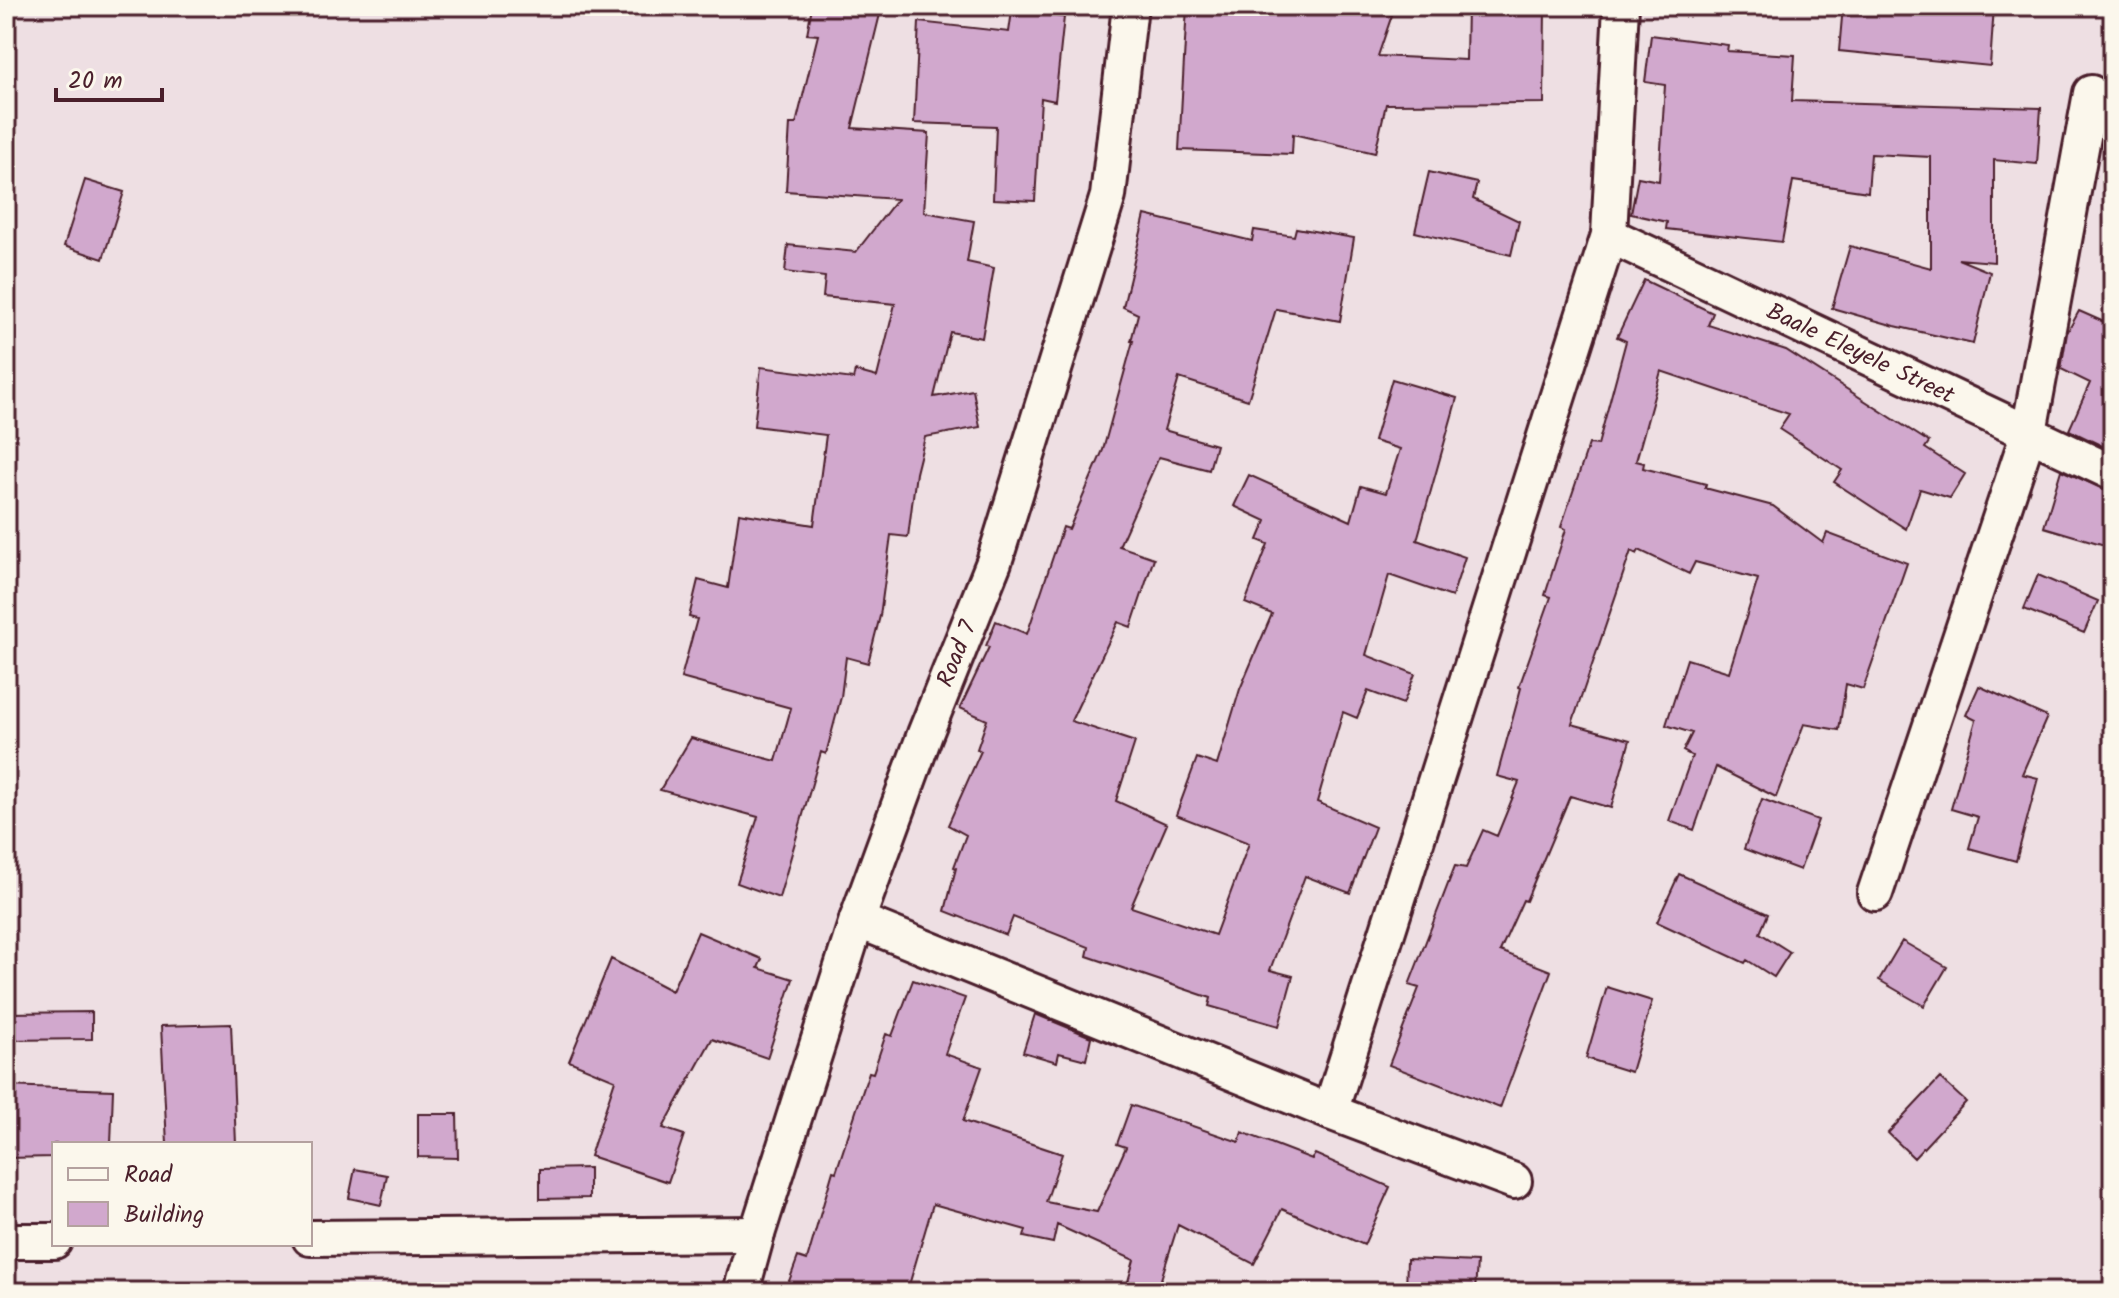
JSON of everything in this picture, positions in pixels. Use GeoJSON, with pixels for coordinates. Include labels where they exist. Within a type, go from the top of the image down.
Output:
{"type":"FeatureCollection","features":[{"type":"Feature","properties":{"kind":"street","name":"Road 7"},"geometry":{"type":"LineString","coordinates":[[741,1292],[857,920],[925,734],[994,562],[1108,196],[1130,6]]}},
{"type":"Feature","properties":{"kind":"street"},"geometry":{"type":"LineString","coordinates":[[1330,1112],[1609,235],[1621,6]]}},
{"type":"Feature","properties":{"kind":"street"},"geometry":{"type":"LineString","coordinates":[[1875,893],[2029,432],[2091,93]]}},
{"type":"Feature","properties":{"kind":"street","name":"Baale Eleyele Street"},"geometry":{"type":"LineString","coordinates":[[1609,235],[2113,473]]}},
{"type":"Feature","properties":{"kind":"street"},"geometry":{"type":"LineString","coordinates":[[857,920],[1330,1112],[1514,1181]]}},
{"type":"Feature","properties":{"kind":"street"},"geometry":{"type":"LineString","coordinates":[[312,1238],[757,1234]]}},
{"type":"Feature","properties":{"kind":"street"},"geometry":{"type":"LineString","coordinates":[[6,1241],[52,1241]]}},
{"type":"Feature","properties":{"kind":"building"},"geometry":{"type":"Polygon","coordinates":[[[812,6],[882,6],[852,128],[929,133],[924,212],[974,221],[967,262],[994,268],[982,338],[950,332],[934,397],[973,390],[980,427],[925,437],[916,473],[908,537],[891,535],[880,616],[868,663],[846,657],[841,697],[826,754],[821,752],[779,898],[737,883],[758,817],[660,790],[691,738],[776,761],[791,708],[681,678],[697,619],[689,617],[698,580],[728,588],[739,513],[814,525],[826,435],[754,426],[761,367],[853,379],[855,371],[877,377],[895,304],[823,297],[825,277],[785,272],[788,245],[856,252],[897,199],[786,191],[790,124],[796,124],[818,35],[807,34],[812,6]]]}},
{"type":"Feature","properties":{"kind":"building"},"geometry":{"type":"Polygon","coordinates":[[[1187,6],[1366,6],[1392,15],[1378,56],[1466,60],[1467,6],[1545,6],[1544,103],[1386,104],[1375,153],[1293,134],[1292,154],[1179,150],[1187,6]]]}},
{"type":"Feature","properties":{"kind":"building"},"geometry":{"type":"Polygon","coordinates":[[[1843,6],[1994,6],[1990,66],[1839,51],[1843,6]]]}},
{"type":"Feature","properties":{"kind":"building"},"geometry":{"type":"Polygon","coordinates":[[[1012,11],[1064,17],[1055,101],[1041,98],[1035,201],[993,199],[996,126],[914,123],[919,22],[1009,32],[1012,11]]]}},
{"type":"Feature","properties":{"kind":"building"},"geometry":{"type":"Polygon","coordinates":[[[1651,35],[1728,45],[1727,51],[1795,55],[1792,101],[2041,108],[2037,164],[1994,160],[1994,262],[1958,259],[1990,272],[1973,344],[1832,308],[1850,246],[1931,268],[1931,157],[1871,154],[1868,192],[1793,181],[1782,242],[1666,229],[1667,222],[1631,214],[1638,177],[1659,181],[1665,85],[1645,82],[1651,35]]]}},
{"type":"Feature","properties":{"kind":"building"},"geometry":{"type":"Polygon","coordinates":[[[1429,172],[1477,183],[1473,199],[1519,221],[1511,255],[1415,232],[1429,172]]]}},
{"type":"Feature","properties":{"kind":"building"},"geometry":{"type":"Polygon","coordinates":[[[85,180],[124,192],[103,259],[64,246],[85,180]]]}},
{"type":"Feature","properties":{"kind":"building"},"geometry":{"type":"Polygon","coordinates":[[[1145,215],[1252,241],[1254,230],[1294,236],[1296,228],[1354,238],[1340,321],[1276,309],[1248,400],[1179,378],[1164,430],[1216,445],[1209,470],[1159,457],[1119,546],[1154,558],[1131,627],[1118,622],[1071,721],[1135,742],[1116,801],[1167,824],[1131,907],[1215,935],[1249,843],[1176,815],[1197,758],[1217,765],[1240,689],[1272,614],[1245,603],[1268,544],[1258,540],[1266,521],[1234,506],[1249,475],[1351,521],[1361,486],[1386,493],[1400,449],[1374,441],[1392,379],[1457,398],[1417,540],[1465,557],[1452,597],[1389,575],[1366,655],[1415,674],[1403,704],[1368,691],[1357,718],[1343,712],[1317,802],[1375,827],[1350,893],[1305,876],[1270,970],[1293,976],[1279,1026],[1209,1006],[1211,998],[1087,956],[1089,947],[1013,917],[1006,935],[945,911],[954,867],[966,835],[948,825],[981,751],[977,749],[987,720],[960,708],[989,647],[986,646],[996,621],[1027,634],[1063,527],[1069,529],[1103,450],[1138,314],[1123,307],[1145,215]]]}},
{"type":"Feature","properties":{"kind":"building"},"geometry":{"type":"Polygon","coordinates":[[[1644,280],[1713,313],[1708,325],[1786,350],[1929,442],[1925,448],[1965,474],[1950,498],[1920,489],[1906,529],[1834,482],[1842,470],[1779,429],[1789,414],[1661,371],[1636,461],[1644,463],[1643,468],[1773,506],[1823,543],[1827,533],[1907,563],[1863,689],[1846,684],[1839,730],[1804,724],[1776,797],[1716,767],[1694,830],[1669,821],[1692,756],[1683,751],[1692,733],[1666,725],[1687,659],[1729,672],[1758,579],[1695,562],[1689,574],[1639,550],[1637,554],[1631,551],[1572,724],[1630,740],[1611,808],[1570,796],[1526,901],[1523,900],[1500,951],[1551,971],[1500,1108],[1389,1065],[1419,988],[1409,985],[1455,866],[1466,868],[1483,830],[1497,836],[1519,782],[1497,776],[1519,687],[1551,597],[1545,595],[1566,529],[1561,527],[1589,444],[1598,445],[1626,341],[1617,337],[1644,280]]]}},
{"type":"Feature","properties":{"kind":"building"},"geometry":{"type":"Polygon","coordinates":[[[2079,311],[2113,326],[2113,451],[2069,430],[2090,383],[2061,369],[2067,333],[2079,311]]]}},
{"type":"Feature","properties":{"kind":"building"},"geometry":{"type":"Polygon","coordinates":[[[2061,470],[2113,493],[2113,530],[2108,546],[2044,527],[2061,470]]]}},
{"type":"Feature","properties":{"kind":"building"},"geometry":{"type":"Polygon","coordinates":[[[2038,575],[2098,601],[2084,633],[2024,609],[2038,575]]]}},
{"type":"Feature","properties":{"kind":"building"},"geometry":{"type":"Polygon","coordinates":[[[1979,686],[2047,717],[2022,774],[2038,778],[2016,861],[1969,848],[1978,817],[1951,809],[1976,720],[1966,715],[1979,686]]]}},
{"type":"Feature","properties":{"kind":"building"},"geometry":{"type":"Polygon","coordinates":[[[1762,799],[1818,820],[1800,870],[1744,849],[1762,799]]]}},
{"type":"Feature","properties":{"kind":"building"},"geometry":{"type":"Polygon","coordinates":[[[1679,874],[1768,914],[1760,933],[1790,952],[1774,977],[1747,960],[1745,963],[1657,922],[1679,874]]]}},
{"type":"Feature","properties":{"kind":"building"},"geometry":{"type":"Polygon","coordinates":[[[698,932],[762,959],[758,968],[793,979],[767,1058],[712,1039],[663,1128],[684,1135],[668,1182],[590,1156],[615,1080],[569,1061],[611,959],[672,991],[698,932]]]}},
{"type":"Feature","properties":{"kind":"building"},"geometry":{"type":"Polygon","coordinates":[[[1902,941],[1947,967],[1924,1006],[1879,980],[1902,941]]]}},
{"type":"Feature","properties":{"kind":"building"},"geometry":{"type":"Polygon","coordinates":[[[913,980],[965,998],[945,1054],[982,1067],[963,1121],[1062,1154],[1046,1202],[1097,1212],[1126,1147],[1117,1144],[1131,1105],[1239,1142],[1242,1132],[1312,1159],[1315,1154],[1390,1187],[1364,1245],[1282,1209],[1254,1264],[1178,1225],[1157,1292],[1125,1292],[1134,1260],[1057,1225],[1053,1243],[1024,1237],[1026,1230],[933,1204],[907,1292],[785,1292],[798,1257],[807,1260],[833,1171],[836,1172],[869,1072],[873,1073],[886,1034],[892,1036],[913,980]]]}},
{"type":"Feature","properties":{"kind":"building"},"geometry":{"type":"Polygon","coordinates":[[[1607,987],[1652,1001],[1631,1072],[1586,1058],[1607,987]]]}},
{"type":"Feature","properties":{"kind":"building"},"geometry":{"type":"Polygon","coordinates":[[[92,1012],[92,1039],[6,1040],[6,1013],[92,1012]]]}},
{"type":"Feature","properties":{"kind":"building"},"geometry":{"type":"Polygon","coordinates":[[[1035,1014],[1091,1037],[1086,1060],[1059,1053],[1057,1062],[1023,1052],[1035,1014]]]}},
{"type":"Feature","properties":{"kind":"building"},"geometry":{"type":"Polygon","coordinates":[[[231,1024],[236,1142],[167,1142],[161,1026],[231,1024]]]}},
{"type":"Feature","properties":{"kind":"building"},"geometry":{"type":"Polygon","coordinates":[[[1940,1078],[1966,1102],[1914,1158],[1888,1133],[1940,1078]]]}},
{"type":"Feature","properties":{"kind":"building"},"geometry":{"type":"Polygon","coordinates":[[[6,1086],[113,1090],[111,1142],[52,1142],[52,1157],[6,1158],[6,1086]]]}},
{"type":"Feature","properties":{"kind":"building"},"geometry":{"type":"Polygon","coordinates":[[[418,1114],[457,1114],[458,1158],[418,1157],[418,1114]]]}},
{"type":"Feature","properties":{"kind":"building"},"geometry":{"type":"Polygon","coordinates":[[[589,1168],[589,1198],[540,1199],[540,1169],[589,1168]]]}},
{"type":"Feature","properties":{"kind":"building"},"geometry":{"type":"Polygon","coordinates":[[[355,1169],[387,1175],[381,1205],[349,1198],[355,1169]]]}},
{"type":"Feature","properties":{"kind":"building"},"geometry":{"type":"Polygon","coordinates":[[[1407,1259],[1477,1262],[1475,1292],[1406,1292],[1407,1259]]]}}]}
